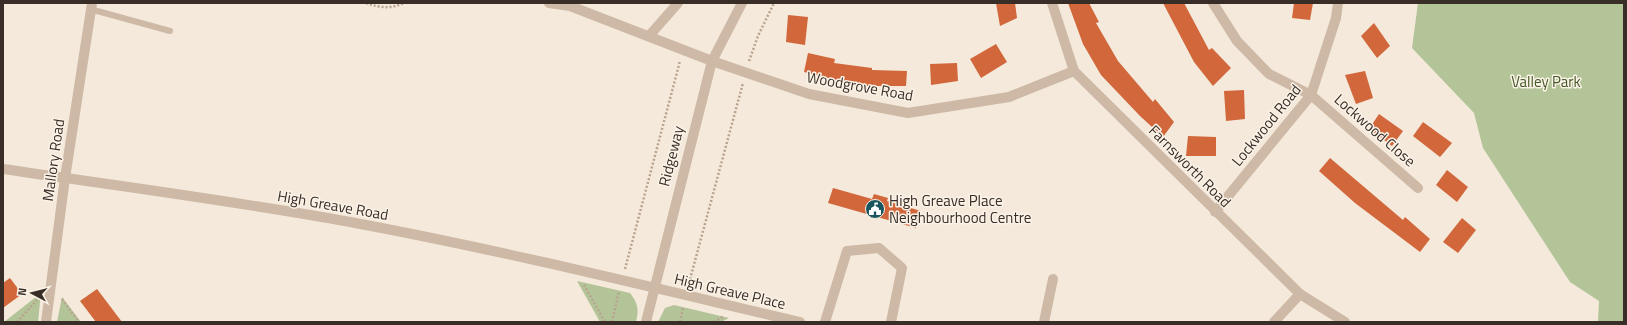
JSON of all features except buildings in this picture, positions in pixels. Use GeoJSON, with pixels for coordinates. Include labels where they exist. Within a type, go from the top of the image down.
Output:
{"type":"FeatureCollection","features":[{"type":"Feature","properties":{"kind":"street","name":"Woodgrove Road"},"geometry":{"type":"LineString","coordinates":[[549,3],[583,6],[649,36],[712,61],[809,94],[908,113],[1009,97],[1074,71]]}},
{"type":"Feature","properties":{"kind":"street"},"geometry":{"type":"LineString","coordinates":[[649,36],[678,3]]}},
{"type":"Feature","properties":{"kind":"street","name":"Ridgeway"},"geometry":{"type":"LineString","coordinates":[[646,322],[712,61],[742,3]]}},
{"type":"Feature","properties":{"kind":"street","name":"Farnsworth Road"},"geometry":{"type":"LineString","coordinates":[[1052,3],[1074,71],[1215,212],[1300,294],[1345,322]]}},
{"type":"Feature","properties":{"kind":"street","name":"Lockwood Close"},"geometry":{"type":"LineString","coordinates":[[1213,3],[1237,41],[1269,74],[1312,96],[1418,188]]}},
{"type":"Feature","properties":{"kind":"street","name":"Lockwood Road"},"geometry":{"type":"LineString","coordinates":[[1215,212],[1312,96],[1336,18],[1338,3]]}},
{"type":"Feature","properties":{"kind":"street","name":"Mallory Road"},"geometry":{"type":"LineString","coordinates":[[46,322],[52,286],[65,178],[91,6]]}},
{"type":"Feature","properties":{"kind":"street","name":"High Greave Road"},"geometry":{"type":"LineString","coordinates":[[3,169],[252,205],[351,222],[575,269],[654,288]]}},
{"type":"Feature","properties":{"kind":"street"},"geometry":{"type":"LineString","coordinates":[[825,322],[847,251],[879,248],[902,268],[891,322]]}},
{"type":"Feature","properties":{"kind":"street"},"geometry":{"type":"LineString","coordinates":[[1044,322],[1054,280]]}},
{"type":"Feature","properties":{"kind":"street","name":"High Greave Place"},"geometry":{"type":"LineString","coordinates":[[654,288],[800,322]]}},
{"type":"Feature","properties":{"kind":"street"},"geometry":{"type":"LineString","coordinates":[[1274,322],[1300,294]]}},
{"type":"Feature","properties":{"kind":"lane"},"geometry":{"type":"LineString","coordinates":[[91,6],[170,32]]}},
{"type":"Feature","properties":{"kind":"path"},"geometry":{"type":"LineString","coordinates":[[366,3],[377,7],[390,8],[404,3]]}},
{"type":"Feature","properties":{"kind":"path"},"geometry":{"type":"LineString","coordinates":[[680,322],[746,72],[758,36],[774,3]]}},
{"type":"Feature","properties":{"kind":"path"},"geometry":{"type":"LineString","coordinates":[[612,322],[683,49]]}},
{"type":"Feature","properties":{"kind":"path"},"geometry":{"type":"LineString","coordinates":[[575,269],[605,322]]}},
{"type":"Feature","properties":{"kind":"path"},"geometry":{"type":"LineString","coordinates":[[17,322],[28,308],[52,286],[79,322]]}},
{"type":"Feature","properties":{"kind":"green space","name":"Valley Park"},"geometry":{"type":"Polygon","coordinates":[[[1418,3],[1624,3],[1624,322],[1598,322],[1599,301],[1570,282],[1483,148],[1474,113],[1412,48],[1418,3]]]}},
{"type":"Feature","properties":{"kind":"green space"},"geometry":{"type":"Polygon","coordinates":[[[577,281],[630,293],[635,300],[637,307],[636,322],[600,322],[577,281]]]}},
{"type":"Feature","properties":{"kind":"green space"},"geometry":{"type":"Polygon","coordinates":[[[41,293],[38,322],[4,322],[41,293]]]}},
{"type":"Feature","properties":{"kind":"green space"},"geometry":{"type":"Polygon","coordinates":[[[62,297],[81,322],[57,322],[62,297]]]}},
{"type":"Feature","properties":{"kind":"green space"},"geometry":{"type":"Polygon","coordinates":[[[674,305],[729,318],[721,322],[658,322],[665,308],[674,305]]]}},
{"type":"Feature","properties":{"kind":"place","name":"High Greave Place Neighbourhood Centre"},"geometry":{"type":"Point","coordinates":[875,209]}}]}
